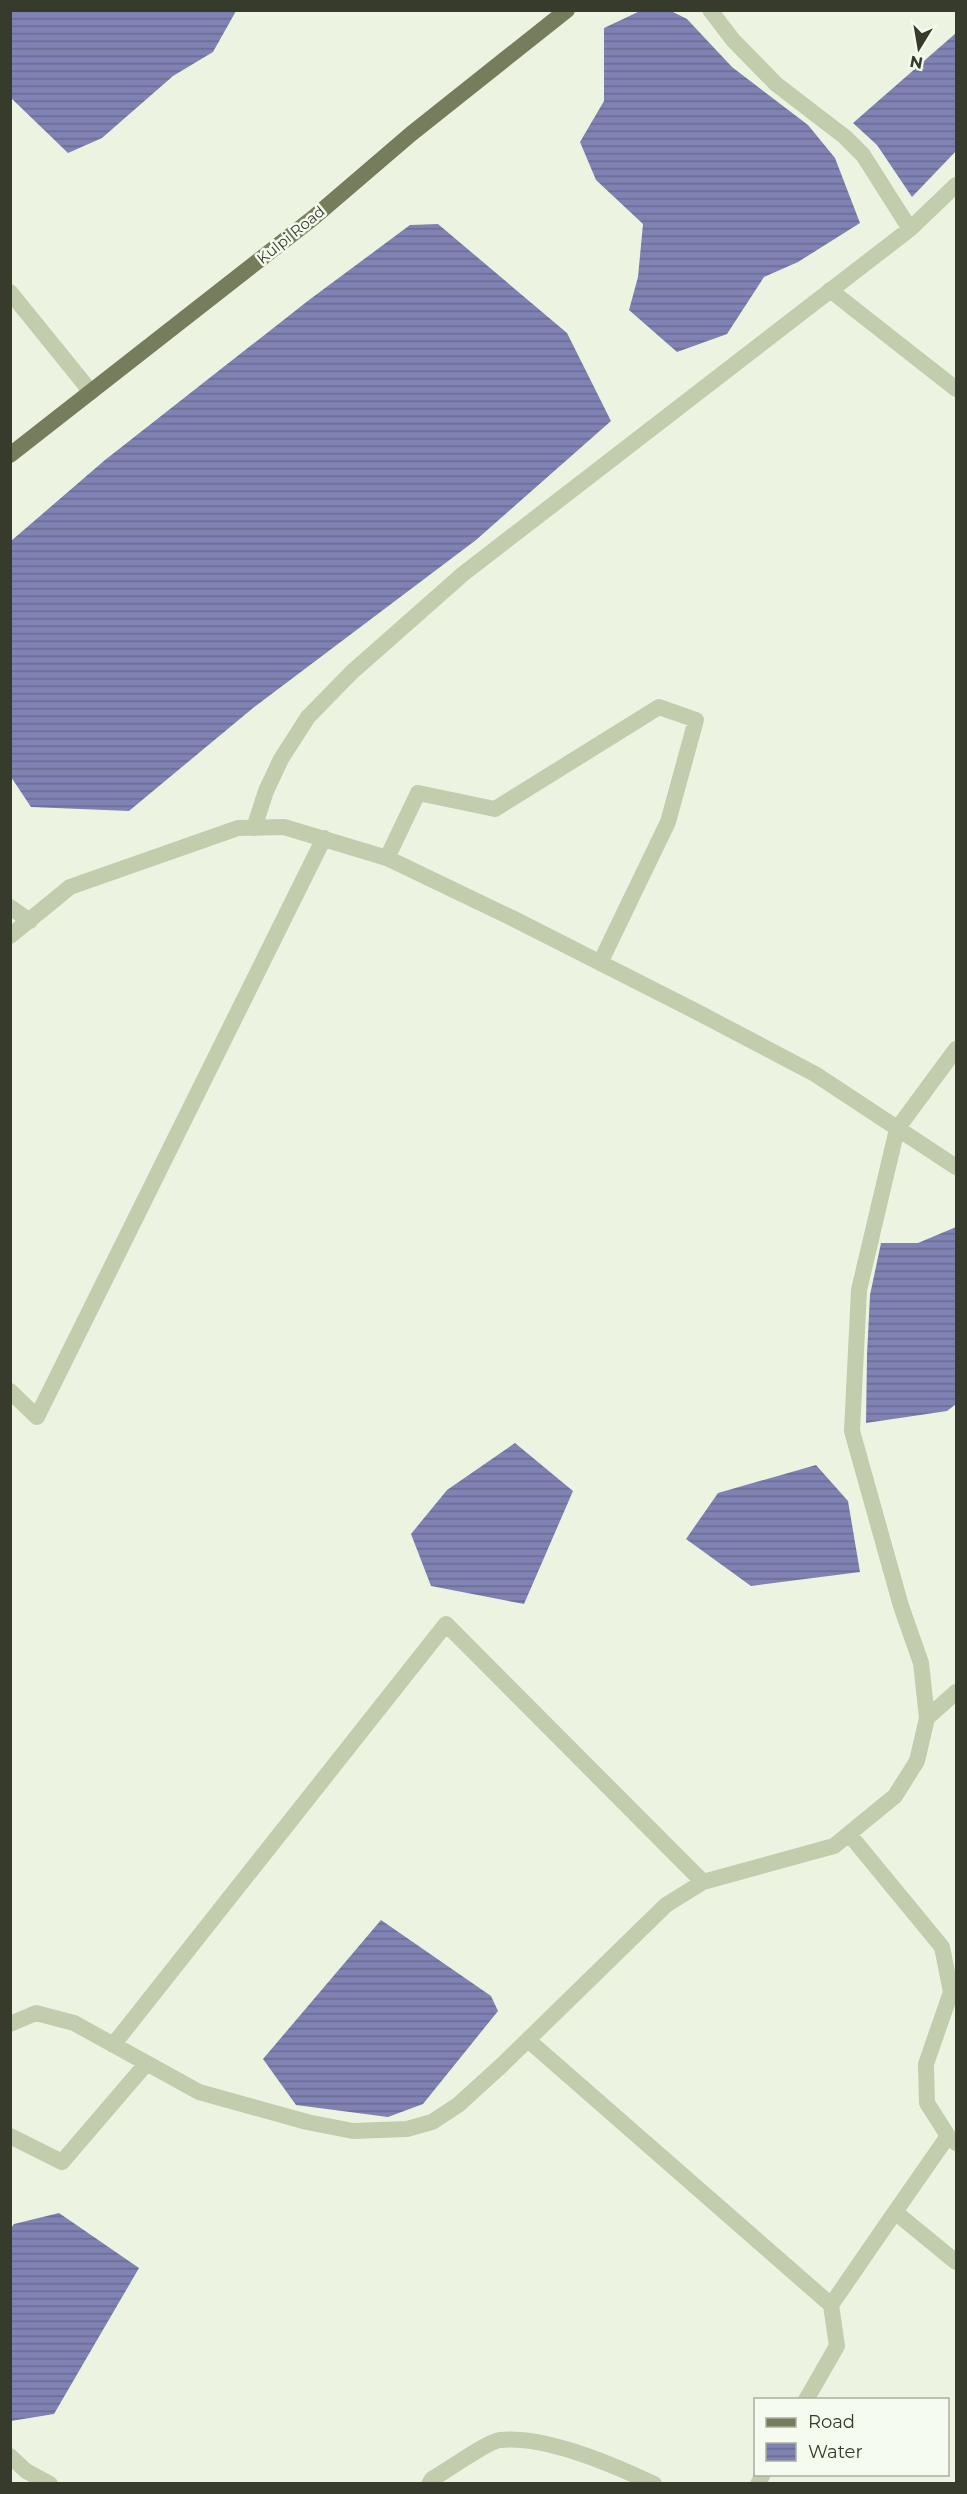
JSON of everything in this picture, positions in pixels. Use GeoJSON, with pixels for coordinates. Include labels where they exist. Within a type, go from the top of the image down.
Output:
{"type":"FeatureCollection","features":[{"type":"Feature","properties":{"kind":"main road","name":"Kulpi Road"},"geometry":{"type":"LineString","coordinates":[[10,455],[304,225],[411,134],[567,10]]}},
{"type":"Feature","properties":{"kind":"street"},"geometry":{"type":"LineString","coordinates":[[710,10],[733,40],[776,84],[845,137],[863,155],[910,229]]}},
{"type":"Feature","properties":{"kind":"street"},"geometry":{"type":"LineString","coordinates":[[254,828],[266,791],[281,759],[308,717],[352,672],[463,574],[910,229],[957,185]]}},
{"type":"Feature","properties":{"kind":"street"},"geometry":{"type":"LineString","coordinates":[[830,290],[957,389]]}},
{"type":"Feature","properties":{"kind":"street"},"geometry":{"type":"LineString","coordinates":[[10,292],[91,392]]}},
{"type":"Feature","properties":{"kind":"street"},"geometry":{"type":"LineString","coordinates":[[387,858],[418,793],[495,809],[659,707],[696,720],[668,822],[600,963]]}},
{"type":"Feature","properties":{"kind":"street"},"geometry":{"type":"LineString","coordinates":[[10,936],[70,887],[238,828],[284,826],[387,858],[600,963],[815,1074],[957,1167]]}},
{"type":"Feature","properties":{"kind":"street"},"geometry":{"type":"LineString","coordinates":[[10,1390],[37,1418],[324,838]]}},
{"type":"Feature","properties":{"kind":"street"},"geometry":{"type":"LineString","coordinates":[[10,907],[30,921]]}},
{"type":"Feature","properties":{"kind":"street"},"geometry":{"type":"LineString","coordinates":[[10,2024],[36,2013],[74,2023],[199,2092],[307,2122],[353,2131],[407,2129],[432,2122],[458,2105],[666,1905],[703,1882],[834,1846],[895,1796],[917,1761],[927,1718],[921,1664],[901,1606],[852,1431],[859,1290],[897,1129],[957,1049]]}},
{"type":"Feature","properties":{"kind":"street"},"geometry":{"type":"LineString","coordinates":[[113,2045],[446,1624],[703,1882]]}},
{"type":"Feature","properties":{"kind":"street"},"geometry":{"type":"LineString","coordinates":[[927,1718],[957,1692]]}},
{"type":"Feature","properties":{"kind":"street"},"geometry":{"type":"LineString","coordinates":[[849,1834],[957,1962]]}},
{"type":"Feature","properties":{"kind":"street"},"geometry":{"type":"LineString","coordinates":[[831,2306],[895,2212],[952,2139],[927,2103],[926,2064],[951,1992],[942,1947]]}},
{"type":"Feature","properties":{"kind":"street"},"geometry":{"type":"LineString","coordinates":[[528,2040],[831,2306],[837,2346],[807,2398]]}},
{"type":"Feature","properties":{"kind":"street"},"geometry":{"type":"LineString","coordinates":[[10,2136],[62,2162],[146,2064]]}},
{"type":"Feature","properties":{"kind":"street"},"geometry":{"type":"LineString","coordinates":[[895,2212],[957,2262]]}},
{"type":"Feature","properties":{"kind":"street"},"geometry":{"type":"LineString","coordinates":[[429,2484],[432,2479],[498,2440],[535,2442],[585,2455],[654,2484]]}},
{"type":"Feature","properties":{"kind":"street"},"geometry":{"type":"LineString","coordinates":[[10,2456],[26,2471],[50,2484]]}},
{"type":"Feature","properties":{"kind":"water"},"geometry":{"type":"Polygon","coordinates":[[[10,11],[236,11],[213,52],[173,76],[102,138],[68,153],[11,98],[10,11]]]}},
{"type":"Feature","properties":{"kind":"water"},"geometry":{"type":"Polygon","coordinates":[[[640,11],[671,11],[687,19],[732,67],[808,125],[835,158],[860,223],[798,262],[764,277],[727,334],[677,352],[629,310],[638,277],[643,224],[596,180],[580,142],[604,101],[604,28],[640,11]]]}},
{"type":"Feature","properties":{"kind":"water"},"geometry":{"type":"Polygon","coordinates":[[[956,33],[956,151],[912,197],[877,145],[853,123],[956,33]]]}},
{"type":"Feature","properties":{"kind":"water"},"geometry":{"type":"Polygon","coordinates":[[[438,224],[567,333],[611,421],[476,540],[253,708],[129,811],[31,807],[11,777],[11,541],[105,460],[309,300],[410,225],[438,224]]]}},
{"type":"Feature","properties":{"kind":"water"},"geometry":{"type":"Polygon","coordinates":[[[956,1227],[956,1404],[947,1411],[866,1423],[870,1295],[881,1243],[918,1243],[956,1227]]]}},
{"type":"Feature","properties":{"kind":"water"},"geometry":{"type":"Polygon","coordinates":[[[515,1443],[573,1491],[524,1604],[431,1586],[411,1534],[447,1490],[515,1443]]]}},
{"type":"Feature","properties":{"kind":"water"},"geometry":{"type":"Polygon","coordinates":[[[816,1465],[848,1501],[860,1572],[751,1586],[686,1539],[718,1493],[816,1465]]]}},
{"type":"Feature","properties":{"kind":"water"},"geometry":{"type":"Polygon","coordinates":[[[381,1920],[491,1996],[498,2011],[423,2104],[388,2117],[296,2105],[263,2059],[381,1920]]]}},
{"type":"Feature","properties":{"kind":"water"},"geometry":{"type":"Polygon","coordinates":[[[59,2213],[139,2268],[54,2414],[11,2421],[11,2228],[14,2224],[59,2213]]]}}]}
